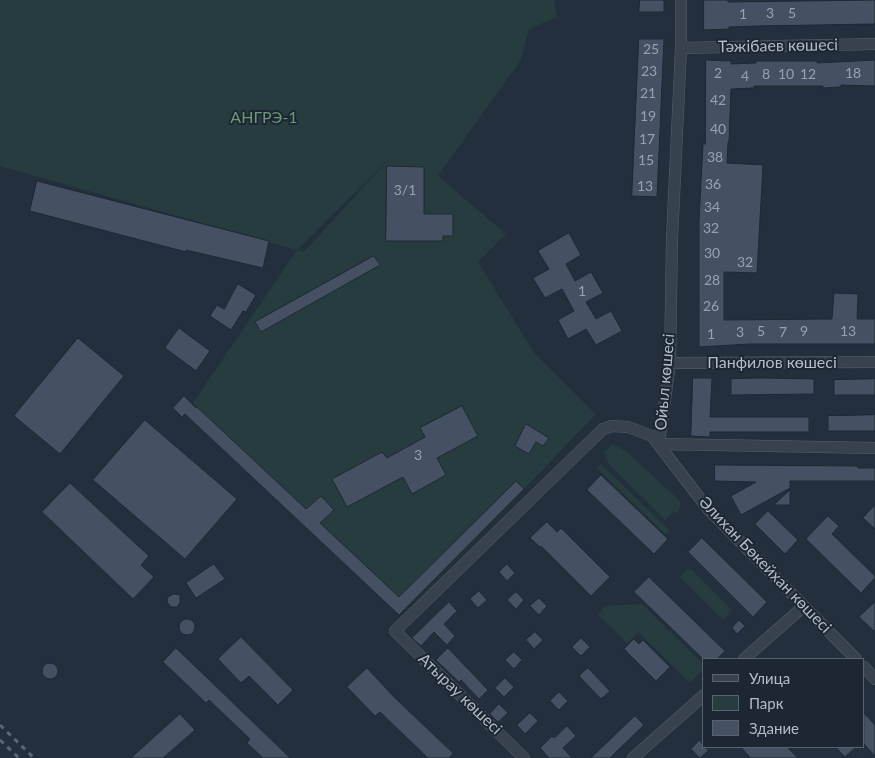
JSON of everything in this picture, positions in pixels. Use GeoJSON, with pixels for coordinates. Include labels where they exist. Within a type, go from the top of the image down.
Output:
{"type":"FeatureCollection","features":[{"type":"Feature","properties":{"kind":"street","name":"Ойыл көшесі"},"geometry":{"type":"LineString","coordinates":[[659,444],[670,363],[672,239],[681,48],[681,0]]}},
{"type":"Feature","properties":{"kind":"street","name":"Тәжібаев көшесі"},"geometry":{"type":"LineString","coordinates":[[681,48],[875,44]]}},
{"type":"Feature","properties":{"kind":"street","name":"Панфилов көшесі"},"geometry":{"type":"LineString","coordinates":[[670,363],[875,362]]}},
{"type":"Feature","properties":{"kind":"street","name":"Ойыл көшесі"},"geometry":{"type":"LineString","coordinates":[[395,631],[602,429],[612,426],[628,427],[652,436],[659,444]]}},
{"type":"Feature","properties":{"kind":"street"},"geometry":{"type":"LineString","coordinates":[[659,444],[875,448]]}},
{"type":"Feature","properties":{"kind":"street","name":"Әлихан Бөкейхан көшесі"},"geometry":{"type":"LineString","coordinates":[[659,444],[708,509],[855,658]]}},
{"type":"Feature","properties":{"kind":"street"},"geometry":{"type":"LineString","coordinates":[[745,658],[804,606]]}},
{"type":"Feature","properties":{"kind":"street","name":"Атырау көшесі"},"geometry":{"type":"LineString","coordinates":[[395,631],[524,758]]}},
{"type":"Feature","properties":{"kind":"street"},"geometry":{"type":"LineString","coordinates":[[865,669],[875,679]]}},
{"type":"Feature","properties":{"kind":"street"},"geometry":{"type":"LineString","coordinates":[[633,758],[702,698]]}},
{"type":"Feature","properties":{"kind":"green space","name":"АНГРЭ-1"},"geometry":{"type":"Polygon","coordinates":[[[0,0],[554,0],[557,17],[529,29],[521,60],[438,176],[506,234],[478,262],[535,354],[596,414],[524,489],[516,481],[399,597],[193,403],[297,250],[0,166],[0,0]],[[391,157],[298,249],[304,252],[391,157]]]}},
{"type":"Feature","properties":{"kind":"green space"},"geometry":{"type":"Polygon","coordinates":[[[613,444],[627,452],[681,502],[678,514],[674,511],[665,520],[609,464],[604,453],[613,444]]]}},
{"type":"Feature","properties":{"kind":"green space"},"geometry":{"type":"Polygon","coordinates":[[[601,464],[669,530],[665,534],[597,468],[601,464]]]}},
{"type":"Feature","properties":{"kind":"green space"},"geometry":{"type":"Polygon","coordinates":[[[690,568],[732,610],[723,620],[680,577],[690,568]]]}},
{"type":"Feature","properties":{"kind":"green space"},"geometry":{"type":"Polygon","coordinates":[[[642,604],[702,663],[702,670],[690,683],[638,632],[627,643],[598,615],[605,606],[642,604]]]}},
{"type":"Feature","properties":{"kind":"building"},"geometry":{"type":"Polygon","coordinates":[[[640,0],[664,0],[664,12],[639,12],[640,0]]]}},
{"type":"Feature","properties":{"kind":"building"},"geometry":{"type":"Polygon","coordinates":[[[704,0],[728,0],[728,2],[875,0],[875,24],[756,26],[704,30],[704,0]]]}},
{"type":"Feature","properties":{"kind":"building"},"geometry":{"type":"Polygon","coordinates":[[[639,39],[664,39],[657,197],[632,196],[639,39]]]}},
{"type":"Feature","properties":{"kind":"building"},"geometry":{"type":"Polygon","coordinates":[[[706,60],[731,61],[731,64],[756,63],[756,61],[817,61],[817,63],[875,60],[875,86],[841,85],[841,87],[823,88],[823,86],[754,86],[754,88],[731,89],[727,163],[763,165],[757,273],[724,272],[724,320],[832,319],[834,293],[858,294],[857,319],[875,319],[875,344],[749,344],[699,347],[699,221],[703,144],[705,144],[706,60]]]}},
{"type":"Feature","properties":{"kind":"building"},"geometry":{"type":"Polygon","coordinates":[[[387,166],[424,167],[424,214],[453,214],[453,236],[443,236],[443,241],[386,241],[387,166]]]}},
{"type":"Feature","properties":{"kind":"building"},"geometry":{"type":"Polygon","coordinates":[[[37,181],[269,241],[263,268],[186,250],[186,252],[30,211],[37,181]]]}},
{"type":"Feature","properties":{"kind":"building"},"geometry":{"type":"Polygon","coordinates":[[[569,233],[581,255],[566,264],[575,281],[591,272],[603,293],[586,302],[596,319],[611,311],[622,331],[596,345],[586,329],[568,339],[558,320],[574,311],[562,289],[545,298],[533,278],[549,269],[538,251],[569,233]]]}},
{"type":"Feature","properties":{"kind":"building"},"geometry":{"type":"Polygon","coordinates":[[[374,256],[380,265],[261,332],[255,322],[374,256]]]}},
{"type":"Feature","properties":{"kind":"building"},"geometry":{"type":"Polygon","coordinates":[[[238,284],[256,295],[246,312],[243,311],[231,330],[210,316],[217,305],[224,309],[238,284]]]}},
{"type":"Feature","properties":{"kind":"building"},"geometry":{"type":"Polygon","coordinates":[[[179,328],[210,351],[196,371],[165,348],[179,328]]]}},
{"type":"Feature","properties":{"kind":"building"},"geometry":{"type":"Polygon","coordinates":[[[78,338],[124,376],[60,454],[14,416],[78,338]]]}},
{"type":"Feature","properties":{"kind":"building"},"geometry":{"type":"Polygon","coordinates":[[[693,378],[712,378],[710,417],[809,417],[809,432],[710,432],[710,437],[691,436],[693,378]]]}},
{"type":"Feature","properties":{"kind":"building"},"geometry":{"type":"Polygon","coordinates":[[[731,379],[814,379],[814,394],[731,395],[731,379]]]}},
{"type":"Feature","properties":{"kind":"building"},"geometry":{"type":"Polygon","coordinates":[[[875,379],[875,395],[834,395],[834,380],[875,379]]]}},
{"type":"Feature","properties":{"kind":"building"},"geometry":{"type":"Polygon","coordinates":[[[184,396],[306,509],[321,496],[334,510],[320,523],[399,597],[516,481],[524,489],[399,615],[185,414],[182,417],[173,408],[184,396]]]}},
{"type":"Feature","properties":{"kind":"building"},"geometry":{"type":"Polygon","coordinates":[[[462,406],[478,436],[437,458],[446,475],[412,494],[403,477],[347,507],[332,479],[382,452],[387,458],[425,437],[420,428],[462,406]]]}},
{"type":"Feature","properties":{"kind":"building"},"geometry":{"type":"Polygon","coordinates":[[[875,415],[875,431],[828,431],[828,416],[875,415]]]}},
{"type":"Feature","properties":{"kind":"building"},"geometry":{"type":"Polygon","coordinates":[[[145,420],[237,499],[185,559],[93,480],[145,420]]]}},
{"type":"Feature","properties":{"kind":"building"},"geometry":{"type":"Polygon","coordinates":[[[526,424],[549,438],[543,446],[536,442],[529,454],[515,446],[526,424]]]}},
{"type":"Feature","properties":{"kind":"building"},"geometry":{"type":"Polygon","coordinates":[[[715,465],[858,466],[858,468],[875,468],[875,481],[790,481],[790,488],[741,515],[731,496],[756,482],[715,481],[715,465]]]}},
{"type":"Feature","properties":{"kind":"building"},"geometry":{"type":"Polygon","coordinates":[[[601,475],[668,539],[654,554],[587,490],[601,475]]]}},
{"type":"Feature","properties":{"kind":"building"},"geometry":{"type":"Polygon","coordinates":[[[70,483],[149,556],[141,565],[154,577],[133,599],[42,512],[70,483]]]}},
{"type":"Feature","properties":{"kind":"building"},"geometry":{"type":"Polygon","coordinates":[[[790,490],[790,505],[774,505],[790,490]]]}},
{"type":"Feature","properties":{"kind":"building"},"geometry":{"type":"Polygon","coordinates":[[[875,505],[875,529],[863,518],[875,505]]]}},
{"type":"Feature","properties":{"kind":"building"},"geometry":{"type":"Polygon","coordinates":[[[768,511],[798,540],[785,554],[755,524],[768,511]]]}},
{"type":"Feature","properties":{"kind":"building"},"geometry":{"type":"Polygon","coordinates":[[[828,516],[839,526],[832,534],[875,576],[861,593],[806,539],[828,516]]]}},
{"type":"Feature","properties":{"kind":"building"},"geometry":{"type":"Polygon","coordinates":[[[547,522],[557,532],[561,528],[610,577],[591,596],[541,546],[530,538],[547,522]]]}},
{"type":"Feature","properties":{"kind":"building"},"geometry":{"type":"Polygon","coordinates":[[[702,538],[767,602],[753,617],[688,552],[702,538]]]}},
{"type":"Feature","properties":{"kind":"building"},"geometry":{"type":"Polygon","coordinates":[[[214,564],[225,579],[196,598],[186,583],[214,564]]]}},
{"type":"Feature","properties":{"kind":"building"},"geometry":{"type":"Polygon","coordinates":[[[507,564],[515,573],[507,581],[499,572],[507,564]]]}},
{"type":"Feature","properties":{"kind":"building"},"geometry":{"type":"Polygon","coordinates":[[[649,577],[725,651],[718,658],[702,658],[634,592],[649,577]]]}},
{"type":"Feature","properties":{"kind":"building"},"geometry":{"type":"Polygon","coordinates":[[[479,591],[487,600],[478,608],[470,599],[479,591]]]}},
{"type":"Feature","properties":{"kind":"building"},"geometry":{"type":"Polygon","coordinates":[[[516,592],[524,600],[516,609],[507,600],[516,592]]]}},
{"type":"Feature","properties":{"kind":"building"},"geometry":{"type":"Polygon","coordinates":[[[174,594],[180,595],[180,603],[177,607],[171,607],[167,602],[168,597],[174,594]]]}},
{"type":"Feature","properties":{"kind":"building"},"geometry":{"type":"Polygon","coordinates":[[[539,598],[547,606],[539,615],[530,606],[539,598]]]}},
{"type":"Feature","properties":{"kind":"building"},"geometry":{"type":"Polygon","coordinates":[[[449,602],[457,611],[444,624],[455,636],[447,645],[434,632],[421,646],[412,638],[449,602]]]}},
{"type":"Feature","properties":{"kind":"building"},"geometry":{"type":"Polygon","coordinates":[[[875,602],[875,632],[859,617],[875,602]]]}},
{"type":"Feature","properties":{"kind":"building"},"geometry":{"type":"Polygon","coordinates":[[[187,619],[195,627],[187,635],[179,627],[187,619]]]}},
{"type":"Feature","properties":{"kind":"building"},"geometry":{"type":"Polygon","coordinates":[[[739,620],[745,626],[737,634],[732,628],[739,620]]]}},
{"type":"Feature","properties":{"kind":"building"},"geometry":{"type":"Polygon","coordinates":[[[535,632],[543,640],[534,649],[526,640],[535,632]]]}},
{"type":"Feature","properties":{"kind":"building"},"geometry":{"type":"Polygon","coordinates":[[[241,637],[293,690],[278,705],[249,676],[241,683],[218,659],[241,637]]]}},
{"type":"Feature","properties":{"kind":"building"},"geometry":{"type":"Polygon","coordinates":[[[581,638],[590,647],[581,656],[572,647],[581,638]]]}},
{"type":"Feature","properties":{"kind":"building"},"geometry":{"type":"Polygon","coordinates":[[[634,639],[639,644],[643,640],[670,667],[656,681],[624,649],[634,639]]]}},
{"type":"Feature","properties":{"kind":"building"},"geometry":{"type":"Polygon","coordinates":[[[176,648],[290,758],[263,758],[247,743],[250,739],[209,700],[206,703],[163,662],[176,648]]]}},
{"type":"Feature","properties":{"kind":"building"},"geometry":{"type":"Polygon","coordinates":[[[448,648],[488,690],[479,699],[461,680],[459,682],[436,660],[448,648]]]}},
{"type":"Feature","properties":{"kind":"building"},"geometry":{"type":"Polygon","coordinates":[[[514,652],[522,660],[514,669],[505,660],[514,652]]]}},
{"type":"Feature","properties":{"kind":"building"},"geometry":{"type":"Polygon","coordinates":[[[50,663],[56,665],[58,671],[56,677],[50,679],[44,677],[42,671],[44,665],[50,663]]]}},
{"type":"Feature","properties":{"kind":"building"},"geometry":{"type":"Polygon","coordinates":[[[367,668],[395,698],[453,753],[449,758],[428,758],[380,712],[375,716],[347,687],[367,668]]]}},
{"type":"Feature","properties":{"kind":"building"},"geometry":{"type":"Polygon","coordinates":[[[588,668],[610,691],[601,699],[579,676],[588,668]]]}},
{"type":"Feature","properties":{"kind":"building"},"geometry":{"type":"Polygon","coordinates":[[[505,678],[514,687],[504,697],[495,688],[505,678]]]}},
{"type":"Feature","properties":{"kind":"building"},"geometry":{"type":"Polygon","coordinates":[[[559,692],[568,701],[559,710],[550,701],[559,692]]]}},
{"type":"Feature","properties":{"kind":"building"},"geometry":{"type":"Polygon","coordinates":[[[499,704],[508,713],[498,722],[490,714],[499,704]]]}},
{"type":"Feature","properties":{"kind":"building"},"geometry":{"type":"Polygon","coordinates":[[[530,713],[538,721],[525,734],[517,725],[530,713]]]}},
{"type":"Feature","properties":{"kind":"building"},"geometry":{"type":"Polygon","coordinates":[[[180,714],[195,730],[163,758],[131,758],[180,714]]]}},
{"type":"Feature","properties":{"kind":"building"},"geometry":{"type":"Polygon","coordinates":[[[865,714],[875,725],[875,756],[865,745],[865,714]]]}},
{"type":"Feature","properties":{"kind":"building"},"geometry":{"type":"Polygon","coordinates":[[[635,716],[644,725],[610,758],[591,758],[635,716]]]}},
{"type":"Feature","properties":{"kind":"building"},"geometry":{"type":"Polygon","coordinates":[[[567,726],[576,736],[563,748],[572,758],[549,758],[540,748],[552,736],[554,738],[567,726]]]}},
{"type":"Feature","properties":{"kind":"building"},"geometry":{"type":"Polygon","coordinates":[[[700,740],[702,748],[709,750],[700,758],[691,749],[700,740]]]}},
{"type":"Feature","properties":{"kind":"building"},"geometry":{"type":"Polygon","coordinates":[[[742,748],[788,748],[798,758],[751,758],[742,748]]]}},
{"type":"Feature","properties":{"kind":"building"},"geometry":{"type":"Polygon","coordinates":[[[837,748],[855,748],[845,757],[837,748]]]}},
{"type":"Feature","properties":{"kind":"railway"},"geometry":{"type":"LineString","coordinates":[[0,725],[34,758]]}},
{"type":"Feature","properties":{"kind":"railway"},"geometry":{"type":"LineString","coordinates":[[0,740],[19,758]]}}]}
